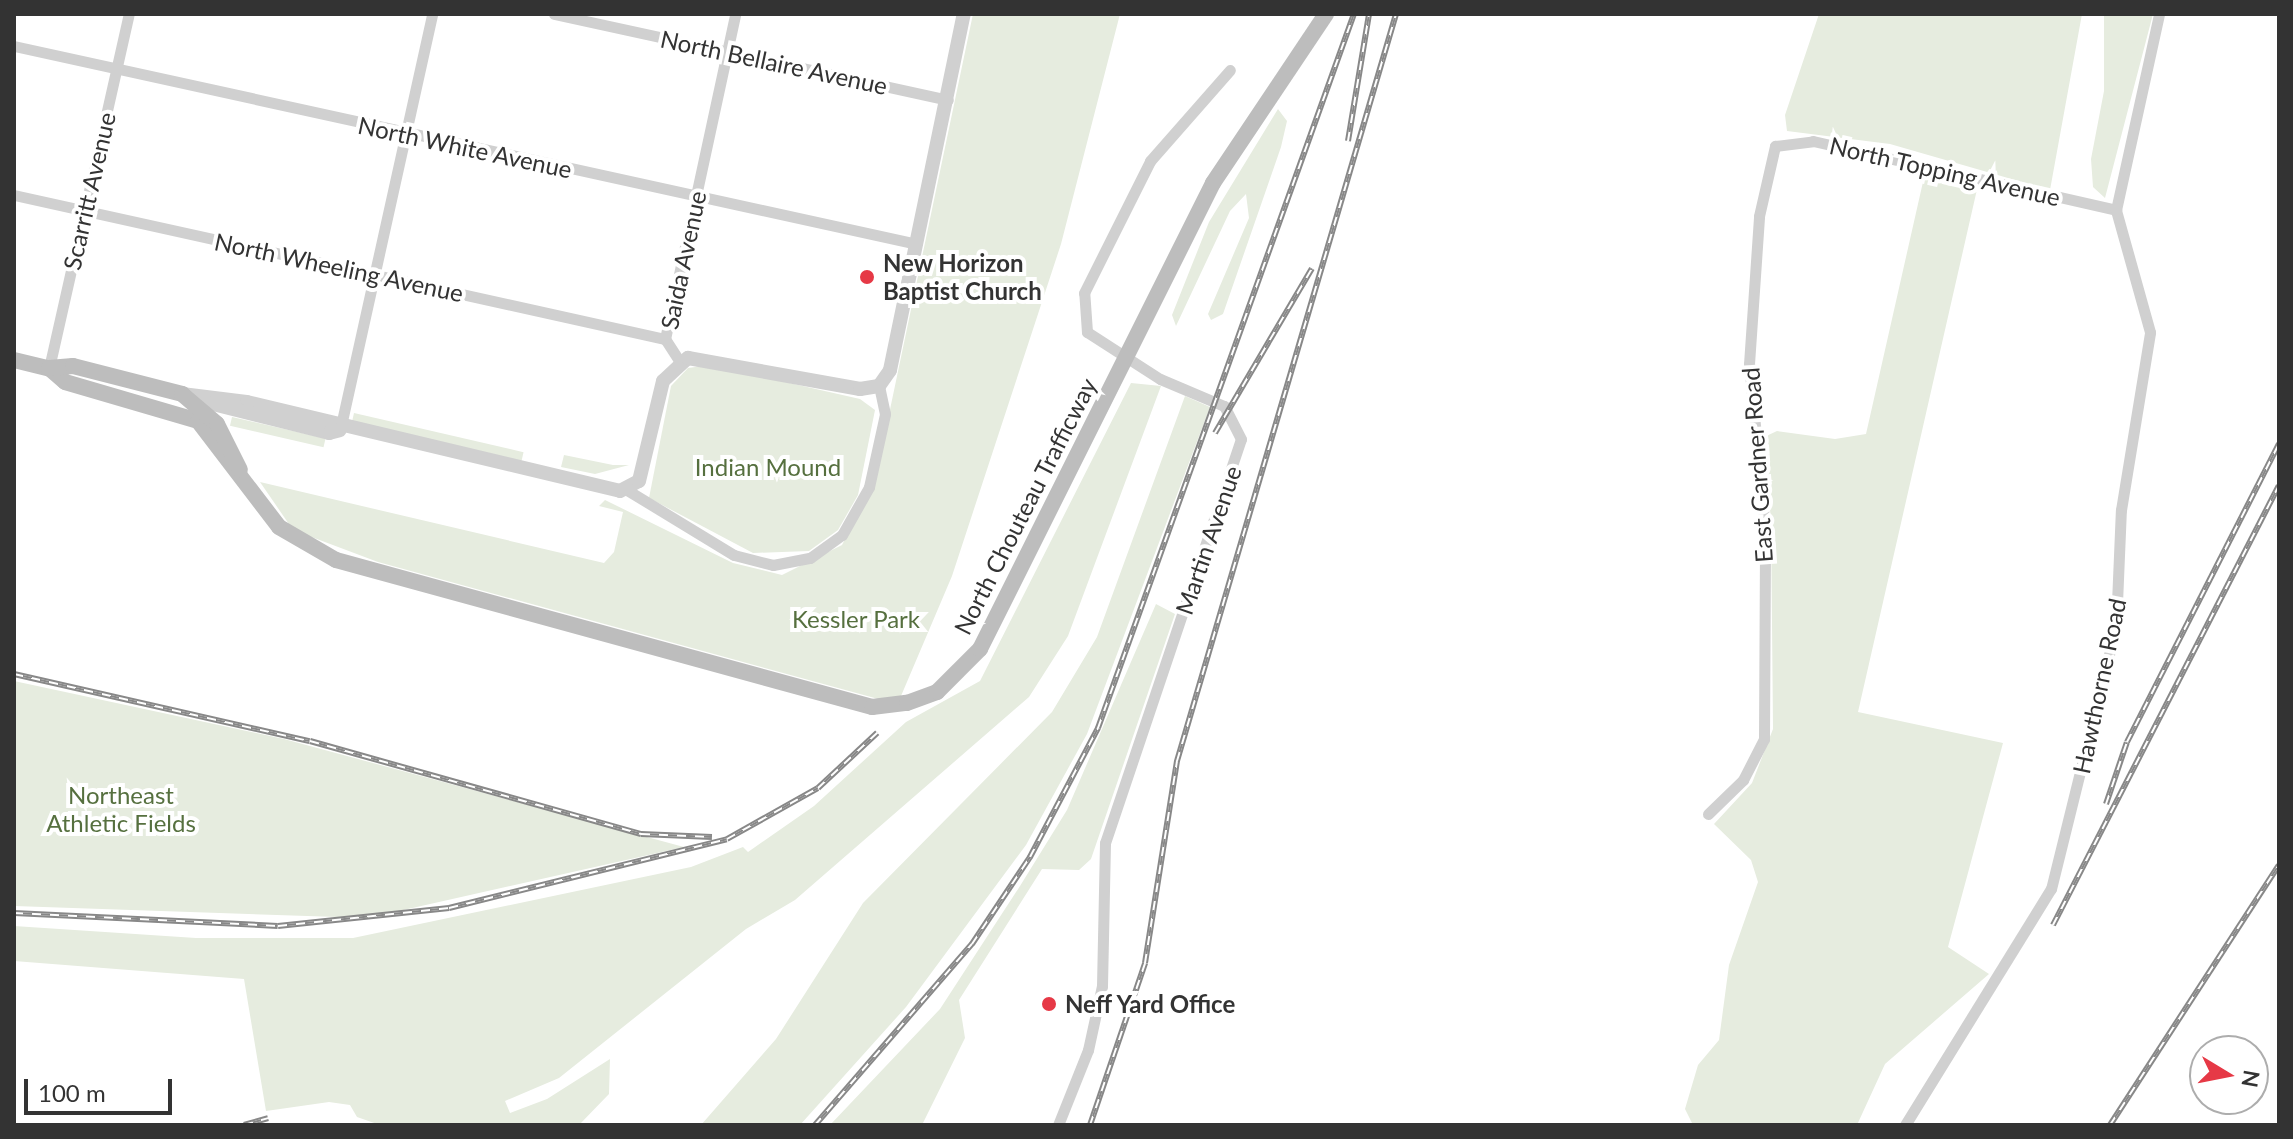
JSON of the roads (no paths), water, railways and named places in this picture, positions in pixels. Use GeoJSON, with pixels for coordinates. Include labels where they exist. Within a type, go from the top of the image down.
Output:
{"type":"FeatureCollection","features":[{"type":"Feature","properties":{"kind":"main road","name":"North Chouteau Trafficway"},"geometry":{"type":"LineString","coordinates":[[49,368],[65,382],[198,421],[279,527],[336,560],[872,707],[907,703],[937,692],[980,649],[1250,119],[1326,14]]}},
{"type":"Feature","properties":{"kind":"main road"},"geometry":{"type":"LineString","coordinates":[[14,360],[49,368],[73,366],[182,394]]}},
{"type":"Feature","properties":{"kind":"main road","name":"North Chouteau Trafficway"},"geometry":{"type":"LineString","coordinates":[[182,394],[227,440],[242,477]]}},
{"type":"Feature","properties":{"kind":"street","name":"Scarritt Avenue"},"geometry":{"type":"LineString","coordinates":[[49,368],[129,14]]}},
{"type":"Feature","properties":{"kind":"street"},"geometry":{"type":"LineString","coordinates":[[340,430],[432,14]]}},
{"type":"Feature","properties":{"kind":"street","name":"North Bellaire Avenue"},"geometry":{"type":"LineString","coordinates":[[554,14],[948,100]]}},
{"type":"Feature","properties":{"kind":"street","name":"Saida Avenue"},"geometry":{"type":"LineString","coordinates":[[627,490],[642,474],[663,381],[680,362],[665,339],[695,196],[717,122],[735,14]]}},
{"type":"Feature","properties":{"kind":"street"},"geometry":{"type":"LineString","coordinates":[[680,362],[704,356],[860,389],[879,386],[890,370],[964,14]]}},
{"type":"Feature","properties":{"kind":"street"},"geometry":{"type":"LineString","coordinates":[[2116,210],[2159,14]]}},
{"type":"Feature","properties":{"kind":"street","name":"North White Avenue"},"geometry":{"type":"LineString","coordinates":[[14,46],[405,135],[917,244]]}},
{"type":"Feature","properties":{"kind":"street","name":"Martin Avenue"},"geometry":{"type":"LineString","coordinates":[[1058,1125],[1088,1050],[1102,986],[1105,843],[1241,439],[1218,402],[1126,359],[1087,332],[1084,293],[1150,161],[1230,70]]}},
{"type":"Feature","properties":{"kind":"street","name":"North Topping Avenue"},"geometry":{"type":"LineString","coordinates":[[1775,146],[1813,141],[2116,210]]}},
{"type":"Feature","properties":{"kind":"street","name":"East Gardner Road"},"geometry":{"type":"LineString","coordinates":[[1708,814],[1743,780],[1764,739],[1765,529],[1749,364],[1759,216],[1775,146]]}},
{"type":"Feature","properties":{"kind":"street","name":"North Wheeling Avenue"},"geometry":{"type":"LineString","coordinates":[[14,195],[665,339]]}},
{"type":"Feature","properties":{"kind":"street","name":"Hawthorne Road"},"geometry":{"type":"LineString","coordinates":[[1905,1125],[2051,889],[2116,627],[2121,510],[2150,332],[2116,210]]}},
{"type":"Feature","properties":{"kind":"street"},"geometry":{"type":"LineString","coordinates":[[182,394],[627,490],[698,539],[746,560],[798,562],[834,543],[858,512],[876,465],[886,405],[879,386]]}},
{"type":"Feature","properties":{"kind":"street"},"geometry":{"type":"LineString","coordinates":[[227,440],[225,423],[238,406]]}},
{"type":"Feature","properties":{"kind":"railway"},"geometry":{"type":"LineString","coordinates":[[815,1125],[972,944],[1030,857],[1098,728],[1354,14]]}},
{"type":"Feature","properties":{"kind":"railway"},"geometry":{"type":"LineString","coordinates":[[1348,141],[1369,14]]}},
{"type":"Feature","properties":{"kind":"railway"},"geometry":{"type":"LineString","coordinates":[[1090,1125],[1145,963],[1177,761],[1396,14]]}},
{"type":"Feature","properties":{"kind":"railway"},"geometry":{"type":"LineString","coordinates":[[1215,433],[1312,268]]}},
{"type":"Feature","properties":{"kind":"railway"},"geometry":{"type":"LineString","coordinates":[[2106,804],[2127,742],[2279,444]]}},
{"type":"Feature","properties":{"kind":"railway"},"geometry":{"type":"LineString","coordinates":[[2053,925],[2279,486]]}},
{"type":"Feature","properties":{"kind":"railway"},"geometry":{"type":"LineString","coordinates":[[14,674],[310,741],[641,834],[712,837]]}},
{"type":"Feature","properties":{"kind":"railway"},"geometry":{"type":"LineString","coordinates":[[14,913],[278,926],[449,908],[727,839],[818,788],[877,733]]}},
{"type":"Feature","properties":{"kind":"railway"},"geometry":{"type":"LineString","coordinates":[[2110,1125],[2279,865]]}},
{"type":"Feature","properties":{"kind":"railway"},"geometry":{"type":"LineString","coordinates":[[244,1125],[268,1118]]}},
{"type":"Feature","properties":{"kind":"place","name":"New Horizon Baptist Church"},"geometry":{"type":"Point","coordinates":[867,277]}},
{"type":"Feature","properties":{"kind":"place","name":"Neff Yard Office"},"geometry":{"type":"Point","coordinates":[1049,1004]}},
{"type":"Feature","properties":{"kind":"park label","name":"Indian Mound"},"geometry":{"type":"Point","coordinates":[768,467]}},
{"type":"Feature","properties":{"kind":"park label","name":"Kessler Park"},"geometry":{"type":"Point","coordinates":[856,619]}},
{"type":"Feature","properties":{"kind":"park label","name":"Northeast Athletic Fields"},"geometry":{"type":"Point","coordinates":[121,809]}}]}
